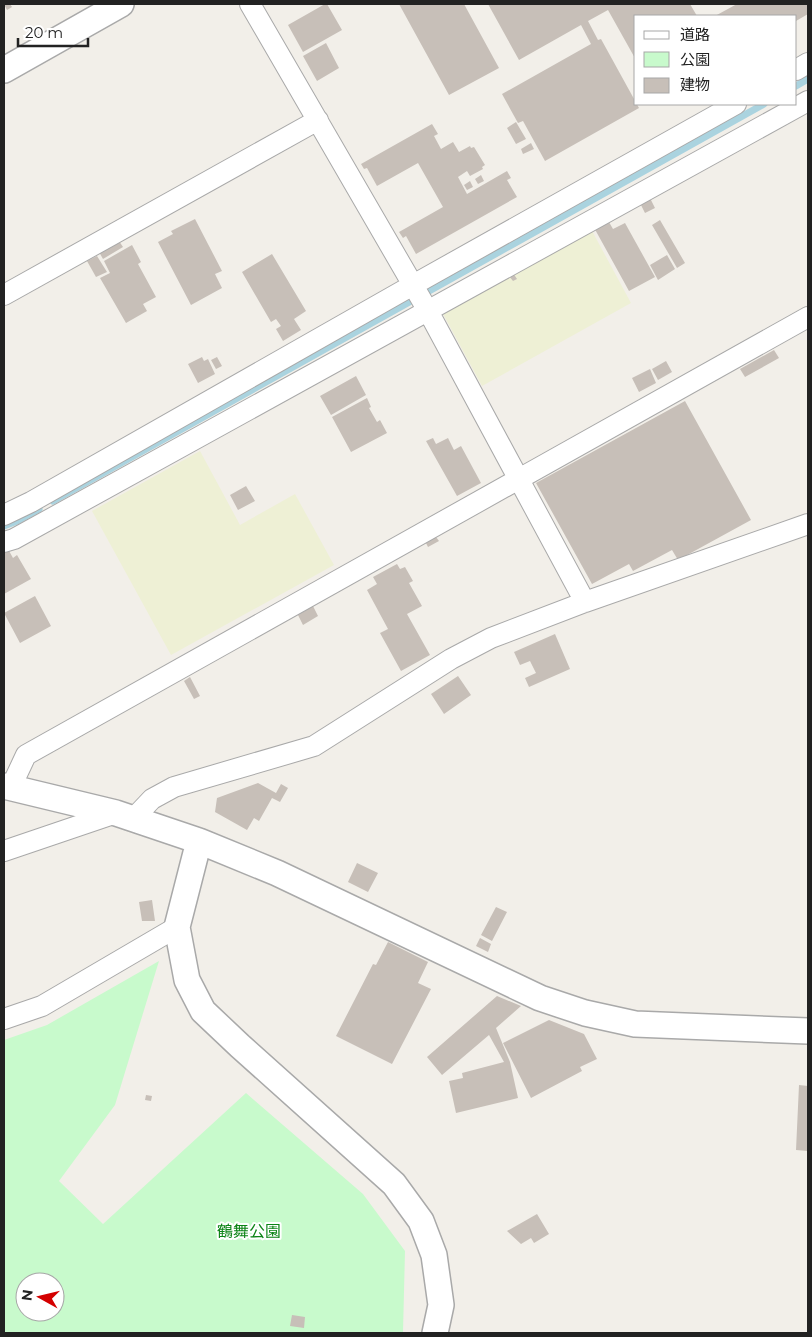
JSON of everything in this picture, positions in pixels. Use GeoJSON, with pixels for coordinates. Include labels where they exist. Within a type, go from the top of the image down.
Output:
{"type":"FeatureCollection","features":[{"type":"Feature","properties":{"kind":"street"},"geometry":{"type":"LineString","coordinates":[[4,70],[122,4]]}},
{"type":"Feature","properties":{"kind":"street"},"geometry":{"type":"LineString","coordinates":[[250,4],[428,311],[586,602]]}},
{"type":"Feature","properties":{"kind":"street"},"geometry":{"type":"LineString","coordinates":[[797,69],[808,63]]}},
{"type":"Feature","properties":{"kind":"street"},"geometry":{"type":"LineString","coordinates":[[4,542],[14,539],[808,101]]}},
{"type":"Feature","properties":{"kind":"street"},"geometry":{"type":"LineString","coordinates":[[4,515],[31,502],[734,105]]}},
{"type":"Feature","properties":{"kind":"street"},"geometry":{"type":"LineString","coordinates":[[4,295],[318,120]]}},
{"type":"Feature","properties":{"kind":"street"},"geometry":{"type":"LineString","coordinates":[[808,317],[26,755],[7,786],[125,816],[199,841],[277,873],[540,998],[585,1013],[634,1024],[808,1032]]}},
{"type":"Feature","properties":{"kind":"street"},"geometry":{"type":"LineString","coordinates":[[4,851],[125,816],[174,787],[314,746],[451,658],[491,638],[586,602],[808,524]]}},
{"type":"Feature","properties":{"kind":"street"},"geometry":{"type":"LineString","coordinates":[[199,841],[177,927],[187,980],[203,1010],[394,1184],[421,1221],[434,1255],[441,1305],[435,1333]]}},
{"type":"Feature","properties":{"kind":"street"},"geometry":{"type":"LineString","coordinates":[[4,1019],[42,1006],[177,927]]}},
{"type":"Feature","properties":{"kind":"green space"},"geometry":{"type":"Polygon","coordinates":[[[591,229],[631,303],[482,386],[442,312],[591,229]]]}},
{"type":"Feature","properties":{"kind":"green space"},"geometry":{"type":"Polygon","coordinates":[[[200,451],[240,525],[295,494],[334,565],[171,655],[92,511],[200,451]]]}},
{"type":"Feature","properties":{"kind":"green space","name":"鶴舞公園"},"geometry":{"type":"Polygon","coordinates":[[[159,961],[115,1105],[59,1181],[103,1224],[246,1093],[363,1194],[405,1251],[403,1333],[4,1333],[4,1040],[47,1025],[159,961]]]}},
{"type":"Feature","properties":{"kind":"building"},"geometry":{"type":"Polygon","coordinates":[[[4,4],[10,4],[12,7],[7,10],[4,4]]]}},
{"type":"Feature","properties":{"kind":"building"},"geometry":{"type":"Polygon","coordinates":[[[327,4],[342,30],[303,52],[288,25],[327,4]]]}},
{"type":"Feature","properties":{"kind":"building"},"geometry":{"type":"Polygon","coordinates":[[[399,4],[464,4],[499,68],[449,95],[399,4]]]}},
{"type":"Feature","properties":{"kind":"building"},"geometry":{"type":"Polygon","coordinates":[[[488,4],[690,4],[696,15],[634,15],[634,56],[608,10],[588,21],[598,40],[601,39],[634,99],[634,105],[637,105],[639,108],[545,161],[523,121],[518,123],[502,94],[591,44],[581,25],[519,60],[488,4]]]}},
{"type":"Feature","properties":{"kind":"building"},"geometry":{"type":"Polygon","coordinates":[[[737,4],[808,4],[808,14],[797,20],[797,15],[717,15],[737,4]]]}},
{"type":"Feature","properties":{"kind":"building"},"geometry":{"type":"Polygon","coordinates":[[[326,43],[339,68],[317,81],[303,56],[326,43]]]}},
{"type":"Feature","properties":{"kind":"building"},"geometry":{"type":"Polygon","coordinates":[[[516,122],[526,139],[516,144],[507,128],[516,122]]]}},
{"type":"Feature","properties":{"kind":"building"},"geometry":{"type":"Polygon","coordinates":[[[432,124],[438,134],[434,136],[441,149],[453,142],[459,152],[470,146],[471,148],[474,147],[485,165],[482,167],[483,169],[470,176],[467,171],[458,177],[467,194],[507,171],[511,178],[507,180],[517,197],[416,254],[406,236],[403,238],[399,232],[443,207],[418,163],[377,186],[367,168],[364,169],[361,164],[432,124]]]}},
{"type":"Feature","properties":{"kind":"building"},"geometry":{"type":"Polygon","coordinates":[[[531,143],[534,149],[523,154],[521,149],[531,143]]]}},
{"type":"Feature","properties":{"kind":"building"},"geometry":{"type":"Polygon","coordinates":[[[481,175],[484,181],[478,184],[475,179],[481,175]]]}},
{"type":"Feature","properties":{"kind":"building"},"geometry":{"type":"Polygon","coordinates":[[[470,181],[473,187],[467,190],[464,185],[470,181]]]}},
{"type":"Feature","properties":{"kind":"building"},"geometry":{"type":"Polygon","coordinates":[[[649,196],[655,208],[645,213],[639,201],[649,196]]]}},
{"type":"Feature","properties":{"kind":"building"},"geometry":{"type":"Polygon","coordinates":[[[606,217],[613,229],[625,223],[655,277],[629,291],[592,224],[606,217]]]}},
{"type":"Feature","properties":{"kind":"building"},"geometry":{"type":"Polygon","coordinates":[[[195,219],[222,271],[215,274],[222,288],[191,305],[158,242],[173,234],[171,231],[195,219]]]}},
{"type":"Feature","properties":{"kind":"building"},"geometry":{"type":"Polygon","coordinates":[[[660,220],[685,263],[677,268],[652,225],[660,220]]]}},
{"type":"Feature","properties":{"kind":"building"},"geometry":{"type":"Polygon","coordinates":[[[119,241],[123,247],[103,259],[99,252],[119,241]]]}},
{"type":"Feature","properties":{"kind":"building"},"geometry":{"type":"Polygon","coordinates":[[[132,245],[141,262],[138,264],[156,297],[143,304],[147,311],[126,323],[100,278],[110,273],[104,261],[132,245]]]}},
{"type":"Feature","properties":{"kind":"building"},"geometry":{"type":"Polygon","coordinates":[[[272,254],[306,311],[294,319],[301,330],[283,341],[276,329],[281,326],[276,319],[271,322],[242,272],[272,254]]]}},
{"type":"Feature","properties":{"kind":"building"},"geometry":{"type":"Polygon","coordinates":[[[667,255],[675,269],[658,280],[650,265],[667,255]]]}},
{"type":"Feature","properties":{"kind":"building"},"geometry":{"type":"Polygon","coordinates":[[[97,256],[107,272],[96,277],[87,261],[97,256]]]}},
{"type":"Feature","properties":{"kind":"building"},"geometry":{"type":"Polygon","coordinates":[[[513,273],[517,279],[513,281],[509,276],[513,273]]]}},
{"type":"Feature","properties":{"kind":"building"},"geometry":{"type":"Polygon","coordinates":[[[774,350],[779,358],[745,377],[740,369],[774,350]]]}},
{"type":"Feature","properties":{"kind":"building"},"geometry":{"type":"Polygon","coordinates":[[[202,357],[204,361],[208,359],[215,374],[198,383],[188,364],[202,357]]]}},
{"type":"Feature","properties":{"kind":"building"},"geometry":{"type":"Polygon","coordinates":[[[217,357],[222,366],[216,369],[211,360],[217,357]]]}},
{"type":"Feature","properties":{"kind":"building"},"geometry":{"type":"Polygon","coordinates":[[[666,361],[672,372],[658,380],[652,369],[666,361]]]}},
{"type":"Feature","properties":{"kind":"building"},"geometry":{"type":"Polygon","coordinates":[[[650,369],[656,383],[639,392],[632,378],[650,369]]]}},
{"type":"Feature","properties":{"kind":"building"},"geometry":{"type":"Polygon","coordinates":[[[356,376],[366,395],[331,415],[320,396],[356,376]]]}},
{"type":"Feature","properties":{"kind":"building"},"geometry":{"type":"Polygon","coordinates":[[[367,398],[371,407],[369,408],[377,422],[380,420],[387,433],[351,452],[332,417],[367,398]]]}},
{"type":"Feature","properties":{"kind":"building"},"geometry":{"type":"Polygon","coordinates":[[[685,401],[751,520],[678,560],[672,550],[633,571],[629,564],[592,584],[536,483],[685,401]]]}},
{"type":"Feature","properties":{"kind":"building"},"geometry":{"type":"Polygon","coordinates":[[[433,438],[436,444],[448,438],[454,450],[461,446],[481,483],[457,496],[426,441],[433,438]]]}},
{"type":"Feature","properties":{"kind":"building"},"geometry":{"type":"Polygon","coordinates":[[[246,486],[255,501],[238,510],[230,495],[246,486]]]}},
{"type":"Feature","properties":{"kind":"building"},"geometry":{"type":"Polygon","coordinates":[[[436,537],[439,541],[428,547],[426,543],[436,537]]]}},
{"type":"Feature","properties":{"kind":"building"},"geometry":{"type":"Polygon","coordinates":[[[8,549],[13,558],[17,555],[31,579],[4,594],[4,551],[8,549]]]}},
{"type":"Feature","properties":{"kind":"building"},"geometry":{"type":"Polygon","coordinates":[[[397,564],[400,569],[405,567],[413,581],[409,583],[422,606],[407,614],[430,655],[401,671],[380,633],[388,629],[367,590],[377,584],[373,577],[397,564]]]}},
{"type":"Feature","properties":{"kind":"building"},"geometry":{"type":"Polygon","coordinates":[[[35,596],[51,626],[20,643],[4,613],[35,596]]]}},
{"type":"Feature","properties":{"kind":"building"},"geometry":{"type":"Polygon","coordinates":[[[313,606],[318,616],[303,625],[298,615],[313,606]]]}},
{"type":"Feature","properties":{"kind":"building"},"geometry":{"type":"Polygon","coordinates":[[[555,634],[570,669],[529,687],[525,678],[536,673],[530,661],[520,665],[514,652],[555,634]]]}},
{"type":"Feature","properties":{"kind":"building"},"geometry":{"type":"Polygon","coordinates":[[[458,676],[471,695],[444,714],[431,694],[458,676]]]}},
{"type":"Feature","properties":{"kind":"building"},"geometry":{"type":"Polygon","coordinates":[[[190,677],[200,696],[194,699],[184,681],[190,677]]]}},
{"type":"Feature","properties":{"kind":"building"},"geometry":{"type":"Polygon","coordinates":[[[258,783],[276,793],[281,784],[288,788],[280,802],[272,798],[259,821],[254,818],[247,830],[215,812],[217,798],[258,783]]]}},
{"type":"Feature","properties":{"kind":"building"},"geometry":{"type":"Polygon","coordinates":[[[357,863],[378,873],[368,892],[348,882],[357,863]]]}},
{"type":"Feature","properties":{"kind":"building"},"geometry":{"type":"Polygon","coordinates":[[[152,900],[155,921],[142,921],[139,902],[152,900]]]}},
{"type":"Feature","properties":{"kind":"building"},"geometry":{"type":"Polygon","coordinates":[[[496,907],[507,912],[492,941],[481,935],[496,907]]]}},
{"type":"Feature","properties":{"kind":"building"},"geometry":{"type":"Polygon","coordinates":[[[480,938],[491,944],[488,952],[476,946],[480,938]]]}},
{"type":"Feature","properties":{"kind":"building"},"geometry":{"type":"Polygon","coordinates":[[[388,942],[428,962],[418,983],[431,989],[392,1064],[336,1036],[373,964],[376,965],[388,942]]]}},
{"type":"Feature","properties":{"kind":"building"},"geometry":{"type":"Polygon","coordinates":[[[497,996],[521,1006],[496,1028],[510,1062],[518,1098],[456,1113],[449,1081],[463,1078],[462,1073],[504,1062],[489,1035],[442,1075],[427,1057],[497,996]]]}},
{"type":"Feature","properties":{"kind":"building"},"geometry":{"type":"Polygon","coordinates":[[[549,1020],[584,1034],[597,1059],[580,1067],[582,1071],[531,1098],[503,1043],[549,1020]]]}},
{"type":"Feature","properties":{"kind":"building"},"geometry":{"type":"Polygon","coordinates":[[[799,1085],[808,1086],[808,1151],[796,1150],[799,1085]]]}},
{"type":"Feature","properties":{"kind":"building"},"geometry":{"type":"Polygon","coordinates":[[[146,1095],[152,1096],[151,1101],[145,1100],[146,1095]]]}},
{"type":"Feature","properties":{"kind":"building"},"geometry":{"type":"Polygon","coordinates":[[[537,1214],[549,1234],[534,1243],[531,1238],[521,1244],[507,1231],[537,1214]]]}},
{"type":"Feature","properties":{"kind":"building"},"geometry":{"type":"Polygon","coordinates":[[[292,1315],[305,1317],[304,1328],[290,1326],[292,1315]]]}},
{"type":"Feature","properties":{"kind":"waterway"},"geometry":{"type":"LineString","coordinates":[[797,85],[808,79]]}},
{"type":"Feature","properties":{"kind":"waterway"},"geometry":{"type":"LineString","coordinates":[[53,501],[762,105]]}},
{"type":"Feature","properties":{"kind":"waterway"},"geometry":{"type":"LineString","coordinates":[[4,526],[39,509]]}}]}
